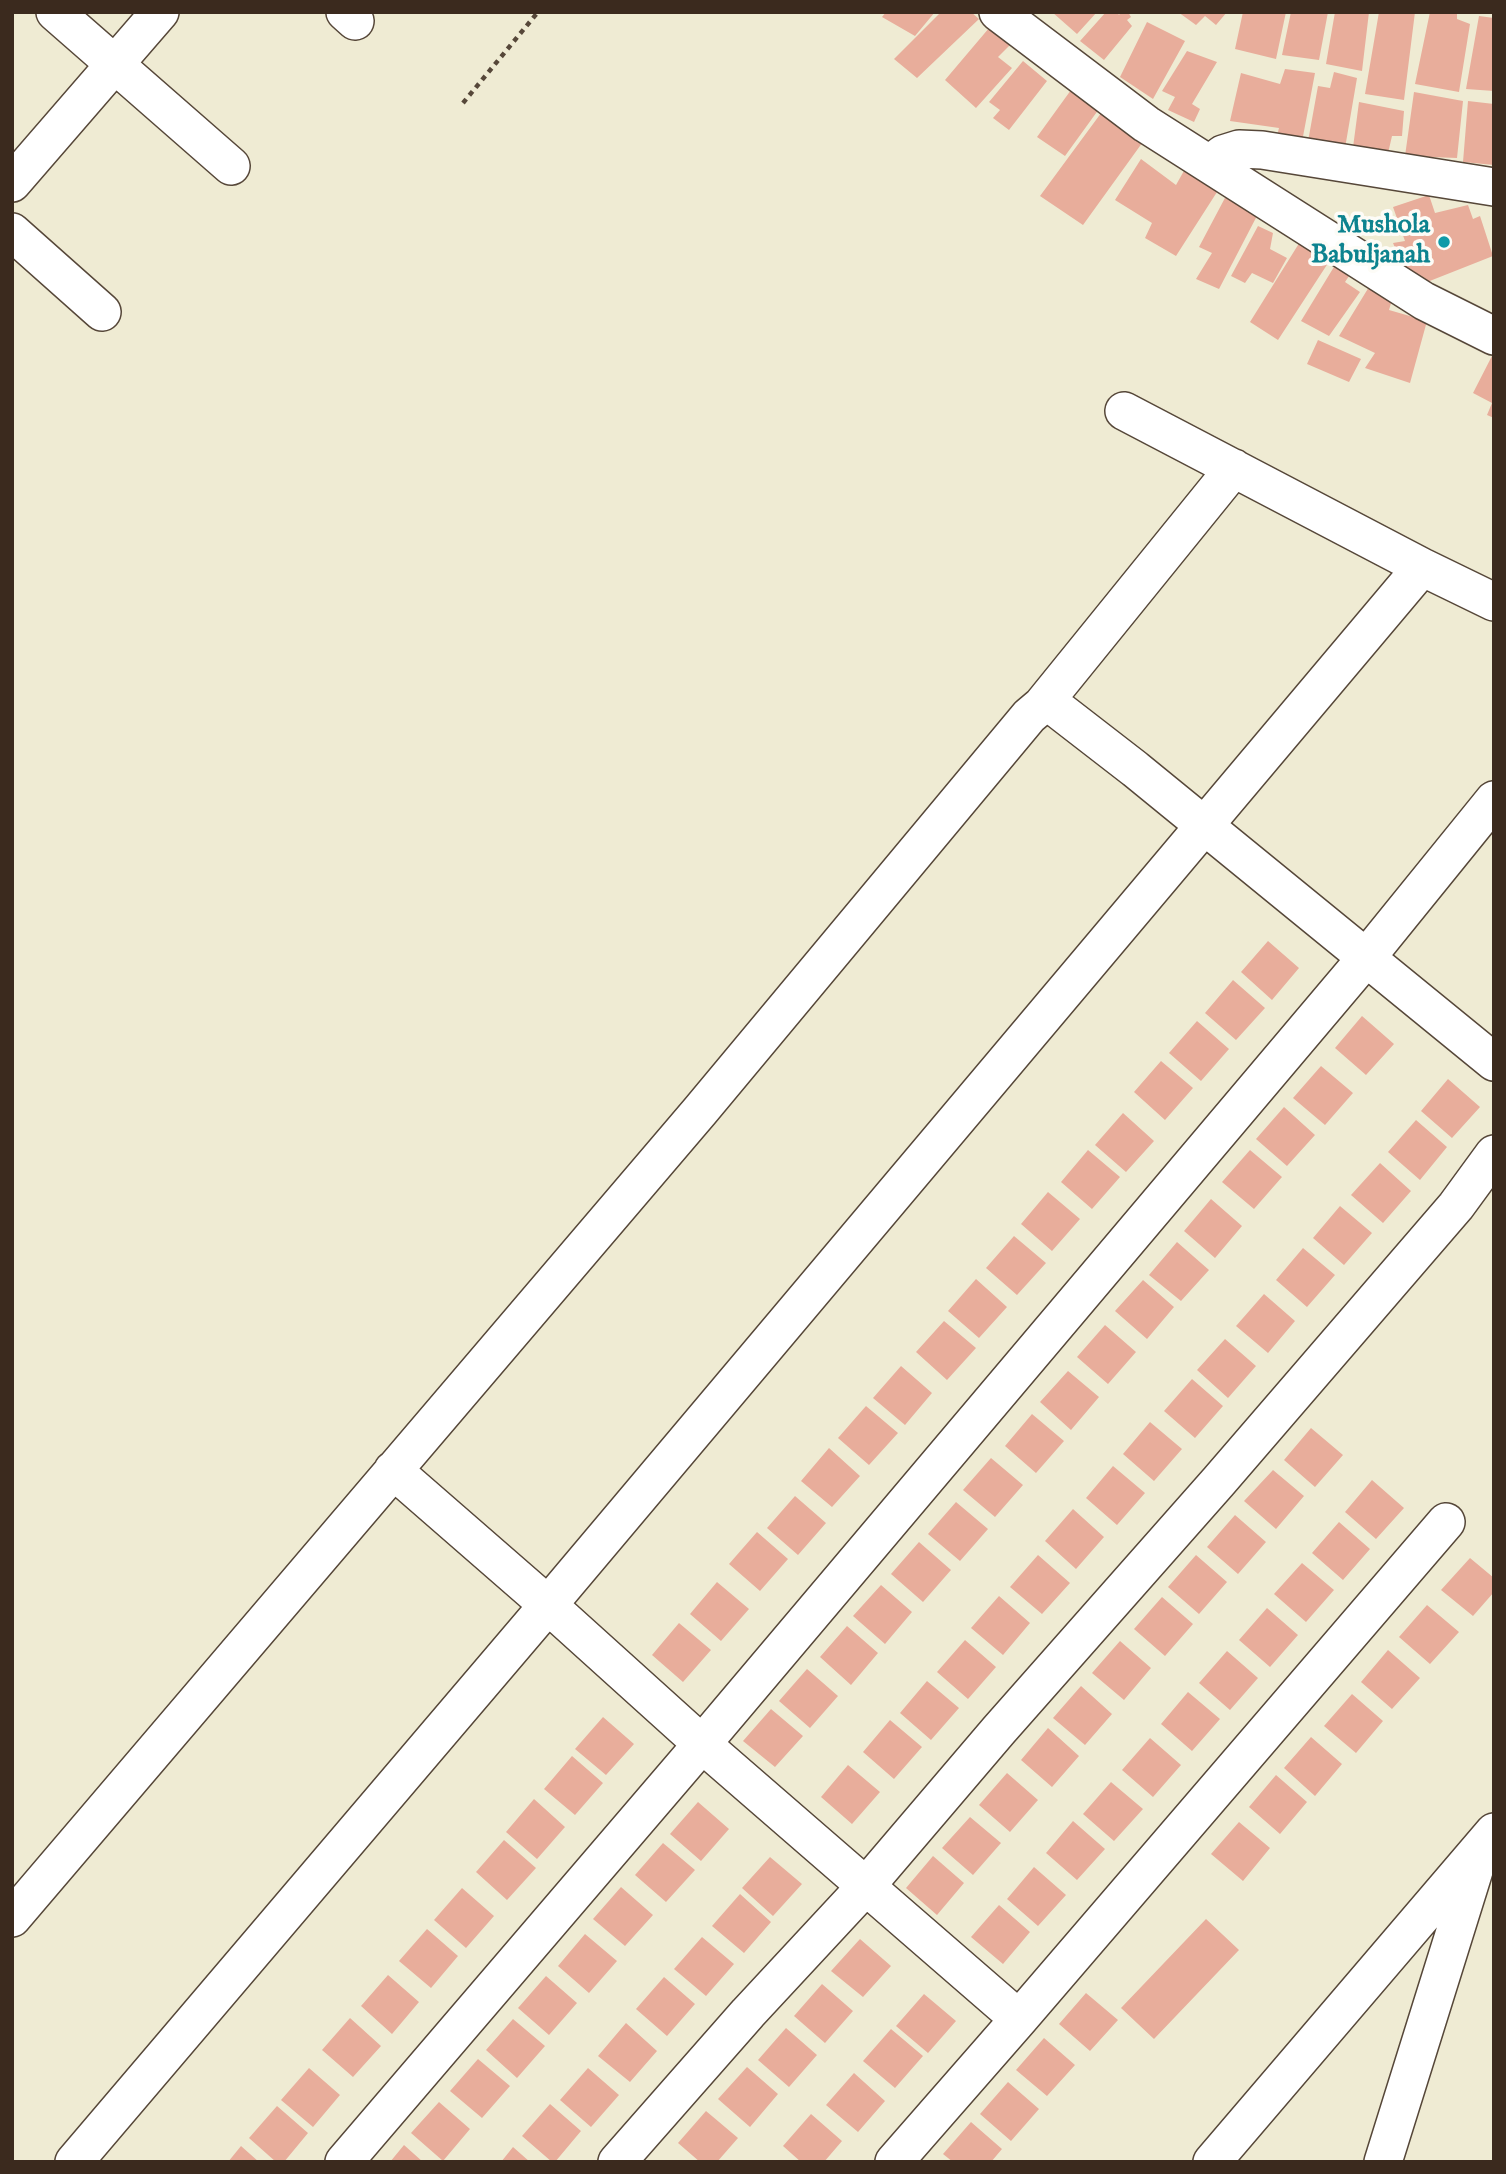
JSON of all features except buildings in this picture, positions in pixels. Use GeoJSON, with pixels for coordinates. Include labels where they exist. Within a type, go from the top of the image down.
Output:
{"type":"FeatureCollection","features":[{"type":"Feature","properties":{"kind":"street"},"geometry":{"type":"LineString","coordinates":[[55,12],[231,166]]}},
{"type":"Feature","properties":{"kind":"street"},"geometry":{"type":"LineString","coordinates":[[12,183],[160,12]]}},
{"type":"Feature","properties":{"kind":"street"},"geometry":{"type":"LineString","coordinates":[[998,12],[1146,124],[1424,301],[1494,336]]}},
{"type":"Feature","properties":{"kind":"street"},"geometry":{"type":"LineString","coordinates":[[1210,164],[1223,154],[1239,149],[1262,150],[1494,187]]}},
{"type":"Feature","properties":{"kind":"street"},"geometry":{"type":"LineString","coordinates":[[12,232],[102,312]]}},
{"type":"Feature","properties":{"kind":"street"},"geometry":{"type":"LineString","coordinates":[[1124,411],[1494,602]]}},
{"type":"Feature","properties":{"kind":"street"},"geometry":{"type":"LineString","coordinates":[[12,1918],[699,1111],[1029,716],[1042,705],[1234,468]]}},
{"type":"Feature","properties":{"kind":"street"},"geometry":{"type":"LineString","coordinates":[[74,2162],[548,1605],[1422,567]]}},
{"type":"Feature","properties":{"kind":"street"},"geometry":{"type":"LineString","coordinates":[[1042,705],[1051,704],[1135,769],[1494,1062]]}},
{"type":"Feature","properties":{"kind":"street"},"geometry":{"type":"LineString","coordinates":[[344,2162],[702,1744],[1366,958],[1494,800]]}},
{"type":"Feature","properties":{"kind":"street"},"geometry":{"type":"LineString","coordinates":[[617,2162],[748,2013],[866,1886],[999,1730],[1219,1481],[1446,1216],[1494,1154]]}},
{"type":"Feature","properties":{"kind":"street"},"geometry":{"type":"LineString","coordinates":[[393,1470],[702,1744],[1019,2019]]}},
{"type":"Feature","properties":{"kind":"street"},"geometry":{"type":"LineString","coordinates":[[894,2162],[1446,1522]]}},
{"type":"Feature","properties":{"kind":"street"},"geometry":{"type":"LineString","coordinates":[[1212,2162],[1488,1840]]}},
{"type":"Feature","properties":{"kind":"street"},"geometry":{"type":"LineString","coordinates":[[1383,2162],[1488,1840]]}},
{"type":"Feature","properties":{"kind":"path"},"geometry":{"type":"LineString","coordinates":[[463,103],[538,12]]}},
{"type":"Feature","properties":{"kind":"place","name":"Mushola Babuljanah"},"geometry":{"type":"Point","coordinates":[1444,242]}}]}
